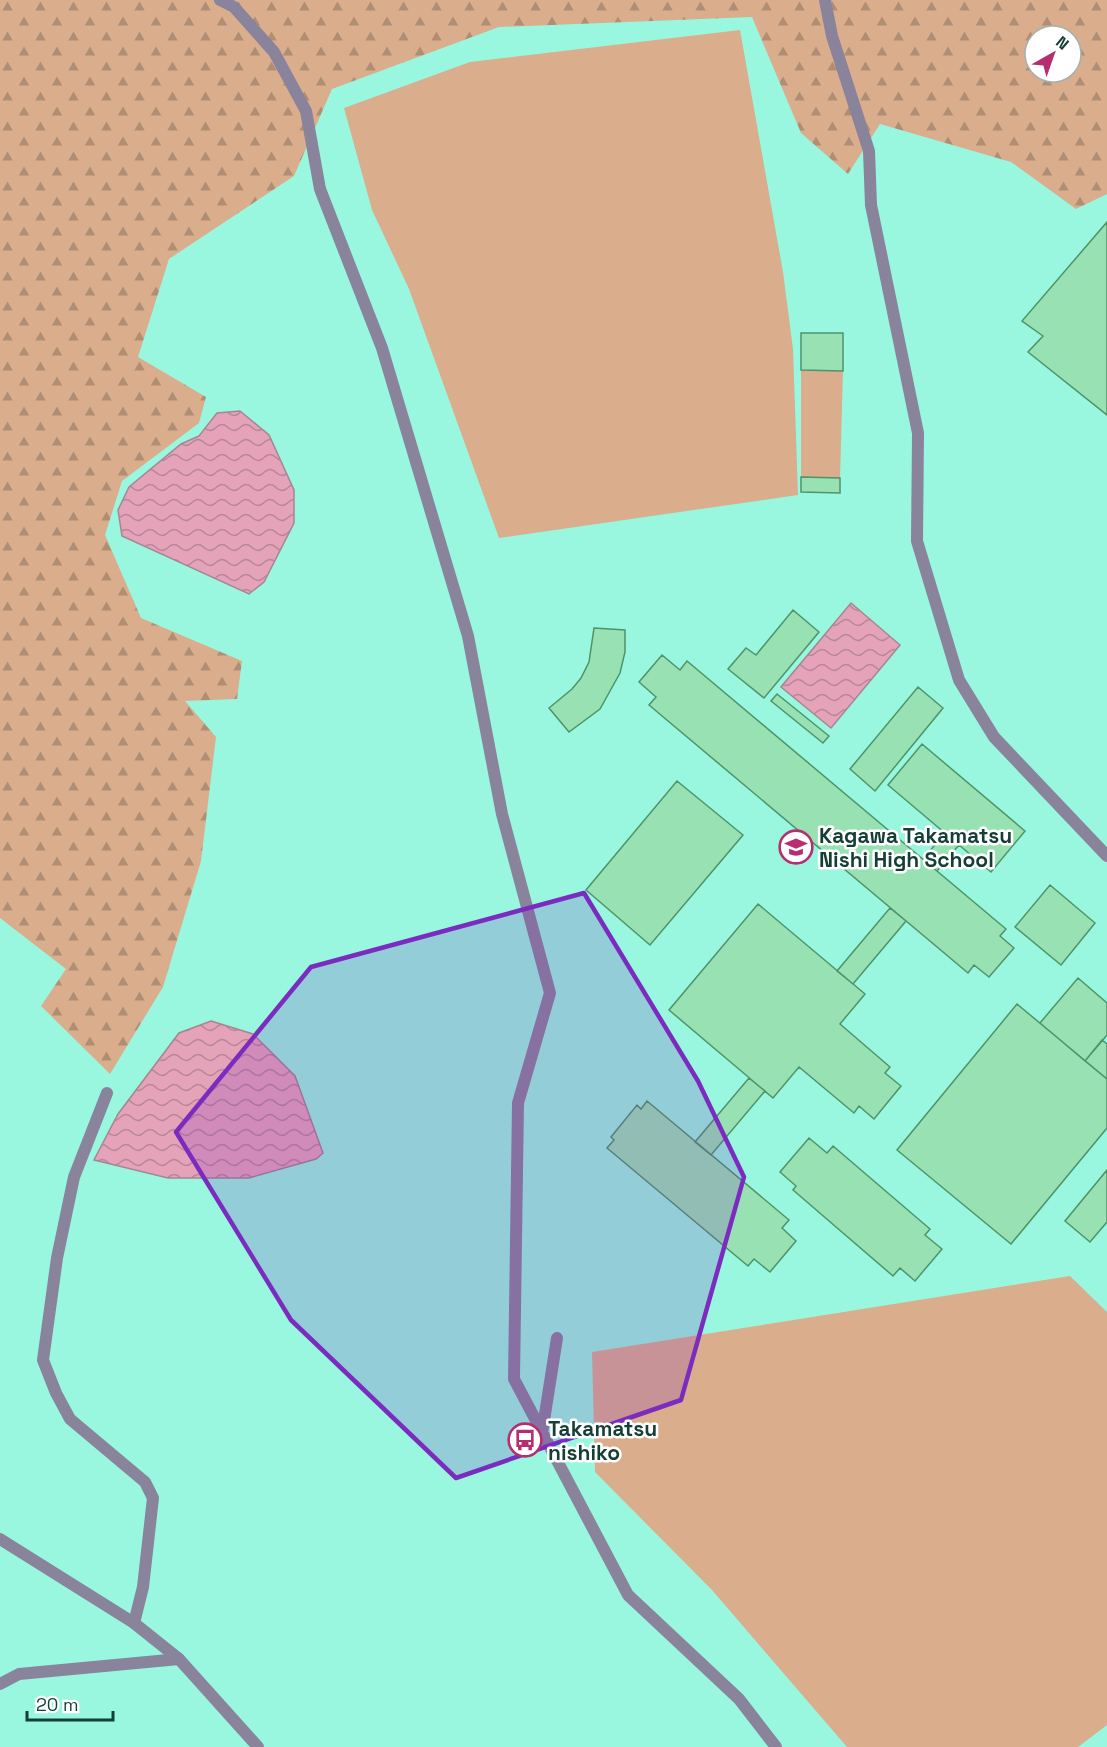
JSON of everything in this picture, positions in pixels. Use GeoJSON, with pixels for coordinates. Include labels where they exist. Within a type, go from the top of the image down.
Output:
{"type":"FeatureCollection","features":[{"type":"Feature","properties":{"kind":"street"},"geometry":{"type":"LineString","coordinates":[[220,0],[234,7],[274,52],[306,111],[320,189],[382,348],[468,636],[502,814],[550,993],[518,1103],[514,1379],[628,1595],[738,1699],[776,1747]]}},
{"type":"Feature","properties":{"kind":"street"},"geometry":{"type":"LineString","coordinates":[[825,0],[832,36],[869,151],[871,205],[918,432],[917,542],[959,680],[994,737],[1107,856]]}},
{"type":"Feature","properties":{"kind":"street"},"geometry":{"type":"LineString","coordinates":[[107,1093],[74,1177],[57,1258],[42,1360],[70,1419],[145,1482],[153,1498],[143,1587],[134,1623]]}},
{"type":"Feature","properties":{"kind":"street"},"geometry":{"type":"LineString","coordinates":[[542,1433],[556,1338]]}},
{"type":"Feature","properties":{"kind":"street"},"geometry":{"type":"LineString","coordinates":[[0,1539],[134,1623],[179,1659],[258,1747]]}},
{"type":"Feature","properties":{"kind":"street"},"geometry":{"type":"LineString","coordinates":[[0,1684],[19,1674],[179,1659]]}},
{"type":"Feature","properties":{"kind":"highlighted area"},"geometry":{"type":"Polygon","coordinates":[[[584,893],[698,1081],[744,1177],[681,1400],[456,1478],[291,1320],[176,1132],[311,967],[584,893]]]}},
{"type":"Feature","properties":{"kind":"green space"},"geometry":{"type":"Polygon","coordinates":[[[0,0],[1107,0],[1107,194],[1076,209],[1011,162],[880,124],[848,174],[801,133],[752,17],[499,27],[332,89],[294,176],[169,259],[138,357],[206,397],[199,423],[122,481],[105,535],[141,618],[242,661],[237,699],[185,701],[216,737],[201,861],[163,987],[110,1074],[41,1006],[66,969],[0,918],[0,0]]]}},
{"type":"Feature","properties":{"kind":"green space"},"geometry":{"type":"Polygon","coordinates":[[[740,30],[783,272],[793,349],[798,495],[499,538],[409,289],[372,210],[344,108],[470,62],[740,30]]]}},
{"type":"Feature","properties":{"kind":"green space"},"geometry":{"type":"Polygon","coordinates":[[[801,370],[843,371],[840,478],[801,477],[801,370]]]}},
{"type":"Feature","properties":{"kind":"green space"},"geometry":{"type":"Polygon","coordinates":[[[1070,1276],[1107,1312],[1107,1725],[1078,1747],[847,1747],[712,1590],[595,1472],[592,1352],[1070,1276]]]}},
{"type":"Feature","properties":{"kind":"water"},"geometry":{"type":"Polygon","coordinates":[[[240,411],[269,435],[294,490],[294,523],[264,582],[249,594],[122,536],[118,510],[129,487],[181,444],[199,436],[217,413],[240,411]]]}},
{"type":"Feature","properties":{"kind":"water"},"geometry":{"type":"Polygon","coordinates":[[[851,603],[900,645],[831,728],[781,687],[851,603]]]}},
{"type":"Feature","properties":{"kind":"water"},"geometry":{"type":"Polygon","coordinates":[[[211,1021],[253,1034],[295,1076],[323,1153],[316,1159],[249,1178],[168,1178],[94,1160],[118,1114],[179,1033],[211,1021]]]}},
{"type":"Feature","properties":{"kind":"building"},"geometry":{"type":"Polygon","coordinates":[[[1107,222],[1107,415],[1028,352],[1043,336],[1022,321],[1107,222]]]}},
{"type":"Feature","properties":{"kind":"building"},"geometry":{"type":"Polygon","coordinates":[[[801,333],[843,333],[843,371],[801,370],[801,333]]]}},
{"type":"Feature","properties":{"kind":"building"},"geometry":{"type":"Polygon","coordinates":[[[801,477],[840,478],[840,493],[801,492],[801,477]]]}},
{"type":"Feature","properties":{"kind":"building"},"geometry":{"type":"Polygon","coordinates":[[[793,610],[819,632],[764,698],[728,669],[746,648],[756,655],[793,610]]]}},
{"type":"Feature","properties":{"kind":"building"},"geometry":{"type":"Polygon","coordinates":[[[594,628],[625,630],[625,652],[620,673],[600,709],[569,732],[549,708],[572,689],[581,678],[589,662],[594,628]]]}},
{"type":"Feature","properties":{"kind":"building"},"geometry":{"type":"Polygon","coordinates":[[[662,655],[680,670],[687,661],[1006,929],[1000,936],[1014,948],[989,977],[974,965],[968,973],[649,705],[656,697],[639,682],[662,655]]]}},
{"type":"Feature","properties":{"kind":"building"},"geometry":{"type":"Polygon","coordinates":[[[918,687],[943,708],[875,791],[850,769],[918,687]]]}},
{"type":"Feature","properties":{"kind":"building"},"geometry":{"type":"Polygon","coordinates":[[[777,694],[829,736],[823,743],[771,701],[777,694]]]}},
{"type":"Feature","properties":{"kind":"building"},"geometry":{"type":"Polygon","coordinates":[[[922,744],[1025,831],[991,872],[888,785],[922,744]]]}},
{"type":"Feature","properties":{"kind":"building"},"geometry":{"type":"Polygon","coordinates":[[[677,781],[743,835],[650,945],[586,890],[677,781]]]}},
{"type":"Feature","properties":{"kind":"building"},"geometry":{"type":"Polygon","coordinates":[[[945,833],[959,845],[937,871],[923,859],[945,833]]]}},
{"type":"Feature","properties":{"kind":"building"},"geometry":{"type":"Polygon","coordinates":[[[1050,885],[1095,923],[1061,965],[1015,927],[1050,885]]]}},
{"type":"Feature","properties":{"kind":"building"},"geometry":{"type":"Polygon","coordinates":[[[758,904],[865,994],[840,1024],[890,1067],[885,1073],[901,1086],[874,1119],[859,1106],[854,1113],[799,1067],[773,1098],[669,1010],[758,904]]]}},
{"type":"Feature","properties":{"kind":"building"},"geometry":{"type":"Polygon","coordinates":[[[890,908],[906,921],[853,984],[837,971],[890,908]]]}},
{"type":"Feature","properties":{"kind":"building"},"geometry":{"type":"Polygon","coordinates":[[[1078,978],[1107,1003],[1107,1035],[1085,1061],[1040,1023],[1078,978]]]}},
{"type":"Feature","properties":{"kind":"building"},"geometry":{"type":"Polygon","coordinates":[[[1017,1004],[1107,1079],[1107,1128],[1011,1244],[897,1150],[1017,1004]]]}},
{"type":"Feature","properties":{"kind":"building"},"geometry":{"type":"Polygon","coordinates":[[[1102,1040],[1107,1044],[1107,1079],[1085,1061],[1102,1040]]]}},
{"type":"Feature","properties":{"kind":"building"},"geometry":{"type":"Polygon","coordinates":[[[749,1078],[765,1091],[711,1155],[695,1142],[749,1078]]]}},
{"type":"Feature","properties":{"kind":"building"},"geometry":{"type":"Polygon","coordinates":[[[647,1101],[789,1220],[782,1228],[796,1241],[770,1272],[754,1259],[748,1266],[607,1148],[614,1140],[611,1137],[637,1105],[641,1109],[647,1101]]]}},
{"type":"Feature","properties":{"kind":"building"},"geometry":{"type":"Polygon","coordinates":[[[809,1138],[827,1153],[833,1146],[930,1229],[925,1235],[942,1249],[915,1281],[900,1268],[893,1276],[793,1190],[796,1186],[780,1172],[809,1138]]]}},
{"type":"Feature","properties":{"kind":"building"},"geometry":{"type":"Polygon","coordinates":[[[1107,1170],[1107,1222],[1090,1242],[1065,1221],[1107,1170]]]}},
{"type":"Feature","properties":{"kind":"place","name":"Kagawa Takamatsu Nishi High School"},"geometry":{"type":"Point","coordinates":[796,847]}},
{"type":"Feature","properties":{"kind":"place","name":"Takamatsu nishiko"},"geometry":{"type":"Point","coordinates":[525,1440]}}]}
